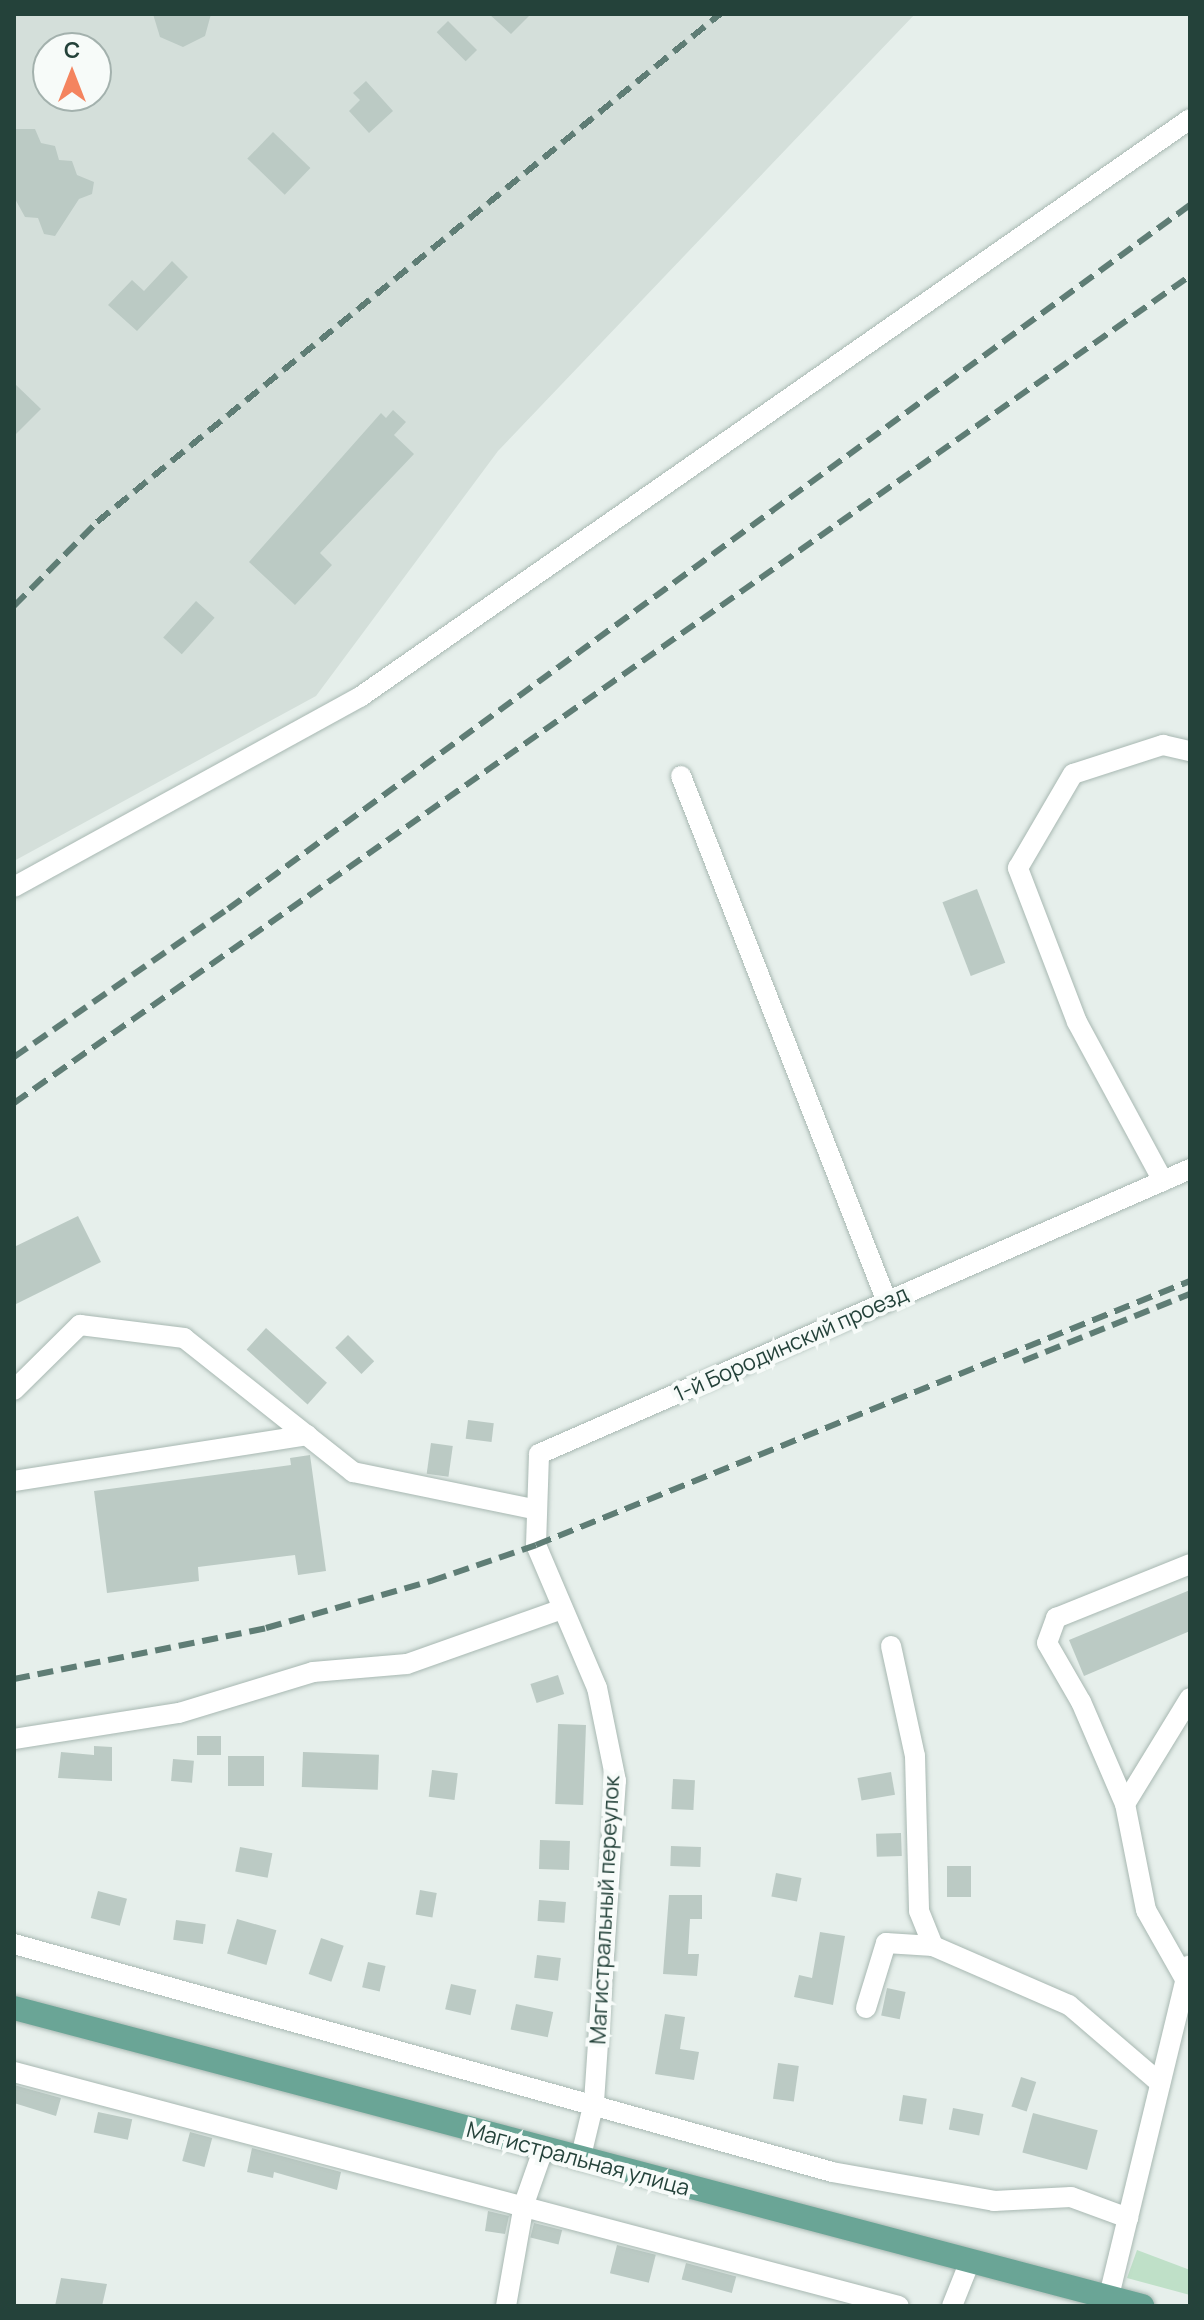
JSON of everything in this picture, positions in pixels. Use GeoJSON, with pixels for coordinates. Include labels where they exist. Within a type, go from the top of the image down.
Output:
{"type":"FeatureCollection","features":[{"type":"Feature","properties":{"kind":"main road","name":"Магистральная улица"},"geometry":{"type":"LineString","coordinates":[[14,2008],[970,2261],[1096,2298],[1142,2306]]}},
{"type":"Feature","properties":{"kind":"street"},"geometry":{"type":"LineString","coordinates":[[14,887],[360,697],[1190,119]]}},
{"type":"Feature","properties":{"kind":"street"},"geometry":{"type":"LineString","coordinates":[[1163,1181],[1077,1022],[1018,868],[1073,774],[1163,745],[1190,751]]}},
{"type":"Feature","properties":{"kind":"street"},"geometry":{"type":"LineString","coordinates":[[681,776],[887,1302]]}},
{"type":"Feature","properties":{"kind":"street","name":"1-й Бородинский проезд"},"geometry":{"type":"LineString","coordinates":[[562,1609],[539,1556],[534,1509],[539,1454],[1190,1169]]}},
{"type":"Feature","properties":{"kind":"street"},"geometry":{"type":"LineString","coordinates":[[14,1390],[80,1325],[184,1338],[353,1472],[534,1509]]}},
{"type":"Feature","properties":{"kind":"street"},"geometry":{"type":"LineString","coordinates":[[14,1481],[307,1435]]}},
{"type":"Feature","properties":{"kind":"street"},"geometry":{"type":"LineString","coordinates":[[1096,2298],[1128,2218],[1187,1971],[1146,1910],[1125,1804],[1081,1702],[1047,1643],[1056,1618],[1190,1564]]}},
{"type":"Feature","properties":{"kind":"street"},"geometry":{"type":"LineString","coordinates":[[14,1739],[179,1713],[313,1672],[407,1664],[562,1609]]}},
{"type":"Feature","properties":{"kind":"street","name":"Магистральный переулок"},"geometry":{"type":"LineString","coordinates":[[562,1609],[597,1688],[616,1781],[594,2102],[580,2160]]}},
{"type":"Feature","properties":{"kind":"street"},"geometry":{"type":"LineString","coordinates":[[891,1646],[915,1756],[919,1911],[933,1946]]}},
{"type":"Feature","properties":{"kind":"street"},"geometry":{"type":"LineString","coordinates":[[1125,1804],[1190,1698]]}},
{"type":"Feature","properties":{"kind":"street"},"geometry":{"type":"LineString","coordinates":[[866,2008],[886,1943],[933,1946],[1069,2005],[1160,2083]]}},
{"type":"Feature","properties":{"kind":"street"},"geometry":{"type":"LineString","coordinates":[[14,1944],[594,2102],[832,2172],[994,2201],[1071,2197],[1128,2218]]}},
{"type":"Feature","properties":{"kind":"street"},"geometry":{"type":"LineString","coordinates":[[14,2072],[524,2204],[899,2306]]}},
{"type":"Feature","properties":{"kind":"street"},"geometry":{"type":"LineString","coordinates":[[506,2306],[524,2204],[543,2150]]}},
{"type":"Feature","properties":{"kind":"street"},"geometry":{"type":"LineString","coordinates":[[952,2306],[970,2261]]}},
{"type":"Feature","properties":{"kind":"shaded area"},"geometry":{"type":"Polygon","coordinates":[[[14,14],[915,14],[498,451],[316,696],[14,861],[14,14]]]}},
{"type":"Feature","properties":{"kind":"green space"},"geometry":{"type":"Polygon","coordinates":[[[1137,2250],[1190,2270],[1190,2295],[1127,2278],[1137,2250]]]}},
{"type":"Feature","properties":{"kind":"building"},"geometry":{"type":"Polygon","coordinates":[[[153,14],[211,14],[205,36],[183,47],[160,37],[153,14]]]}},
{"type":"Feature","properties":{"kind":"building"},"geometry":{"type":"Polygon","coordinates":[[[489,14],[531,14],[511,34],[489,14]]]}},
{"type":"Feature","properties":{"kind":"building"},"geometry":{"type":"Polygon","coordinates":[[[448,21],[477,50],[466,61],[437,32],[448,21]]]}},
{"type":"Feature","properties":{"kind":"building"},"geometry":{"type":"Polygon","coordinates":[[[366,81],[393,111],[369,133],[349,111],[360,100],[353,93],[366,81]]]}},
{"type":"Feature","properties":{"kind":"building"},"geometry":{"type":"Polygon","coordinates":[[[14,129],[35,129],[41,143],[55,146],[59,160],[72,161],[77,175],[94,182],[92,194],[79,199],[55,236],[44,234],[38,218],[25,217],[14,197],[14,129]]]}},
{"type":"Feature","properties":{"kind":"building"},"geometry":{"type":"Polygon","coordinates":[[[273,132],[310,168],[285,195],[247,159],[273,132]]]}},
{"type":"Feature","properties":{"kind":"building"},"geometry":{"type":"Polygon","coordinates":[[[172,261],[188,277],[137,331],[108,305],[132,280],[144,291],[172,261]]]}},
{"type":"Feature","properties":{"kind":"building"},"geometry":{"type":"Polygon","coordinates":[[[14,383],[41,409],[14,436],[14,383]]]}},
{"type":"Feature","properties":{"kind":"building"},"geometry":{"type":"Polygon","coordinates":[[[393,410],[406,422],[394,435],[414,454],[320,553],[332,565],[295,605],[249,562],[381,413],[386,418],[393,410]]]}},
{"type":"Feature","properties":{"kind":"building"},"geometry":{"type":"Polygon","coordinates":[[[196,601],[215,618],[182,654],[163,637],[196,601]]]}},
{"type":"Feature","properties":{"kind":"building"},"geometry":{"type":"Polygon","coordinates":[[[977,889],[1005,963],[971,976],[942,902],[977,889]]]}},
{"type":"Feature","properties":{"kind":"building"},"geometry":{"type":"Polygon","coordinates":[[[78,1216],[101,1262],[14,1305],[14,1247],[78,1216]]]}},
{"type":"Feature","properties":{"kind":"building"},"geometry":{"type":"Polygon","coordinates":[[[266,1328],[327,1383],[308,1404],[247,1350],[266,1328]]]}},
{"type":"Feature","properties":{"kind":"building"},"geometry":{"type":"Polygon","coordinates":[[[348,1335],[374,1361],[361,1374],[335,1348],[348,1335]]]}},
{"type":"Feature","properties":{"kind":"building"},"geometry":{"type":"Polygon","coordinates":[[[468,1420],[494,1423],[491,1442],[466,1439],[468,1420]]]}},
{"type":"Feature","properties":{"kind":"building"},"geometry":{"type":"Polygon","coordinates":[[[431,1443],[453,1446],[448,1477],[427,1474],[431,1443]]]}},
{"type":"Feature","properties":{"kind":"building"},"geometry":{"type":"Polygon","coordinates":[[[310,1455],[326,1571],[298,1575],[295,1555],[198,1567],[199,1581],[107,1593],[94,1491],[291,1465],[290,1458],[310,1455]]]}},
{"type":"Feature","properties":{"kind":"building"},"geometry":{"type":"Polygon","coordinates":[[[1190,1590],[1190,1631],[1084,1676],[1069,1640],[1190,1590]]]}},
{"type":"Feature","properties":{"kind":"building"},"geometry":{"type":"Polygon","coordinates":[[[558,1675],[564,1694],[537,1703],[530,1684],[558,1675]]]}},
{"type":"Feature","properties":{"kind":"building"},"geometry":{"type":"Polygon","coordinates":[[[558,1724],[586,1725],[583,1805],[555,1804],[558,1724]]]}},
{"type":"Feature","properties":{"kind":"building"},"geometry":{"type":"Polygon","coordinates":[[[197,1736],[221,1736],[221,1755],[197,1755],[197,1736]]]}},
{"type":"Feature","properties":{"kind":"building"},"geometry":{"type":"Polygon","coordinates":[[[94,1746],[112,1747],[112,1781],[58,1778],[61,1752],[94,1755],[94,1746]]]}},
{"type":"Feature","properties":{"kind":"building"},"geometry":{"type":"Polygon","coordinates":[[[303,1752],[379,1755],[378,1790],[302,1787],[303,1752]]]}},
{"type":"Feature","properties":{"kind":"building"},"geometry":{"type":"Polygon","coordinates":[[[228,1756],[264,1756],[264,1786],[228,1786],[228,1756]]]}},
{"type":"Feature","properties":{"kind":"building"},"geometry":{"type":"Polygon","coordinates":[[[173,1759],[194,1761],[192,1783],[171,1781],[173,1759]]]}},
{"type":"Feature","properties":{"kind":"building"},"geometry":{"type":"Polygon","coordinates":[[[432,1770],[458,1773],[455,1800],[429,1797],[432,1770]]]}},
{"type":"Feature","properties":{"kind":"building"},"geometry":{"type":"Polygon","coordinates":[[[891,1772],[895,1795],[862,1801],[858,1778],[891,1772]]]}},
{"type":"Feature","properties":{"kind":"building"},"geometry":{"type":"Polygon","coordinates":[[[673,1779],[695,1780],[693,1810],[671,1809],[673,1779]]]}},
{"type":"Feature","properties":{"kind":"building"},"geometry":{"type":"Polygon","coordinates":[[[901,1833],[902,1856],[877,1857],[876,1834],[901,1833]]]}},
{"type":"Feature","properties":{"kind":"building"},"geometry":{"type":"Polygon","coordinates":[[[540,1840],[570,1841],[569,1870],[539,1869],[540,1840]]]}},
{"type":"Feature","properties":{"kind":"building"},"geometry":{"type":"Polygon","coordinates":[[[671,1846],[701,1847],[700,1867],[670,1866],[671,1846]]]}},
{"type":"Feature","properties":{"kind":"building"},"geometry":{"type":"Polygon","coordinates":[[[240,1847],[272,1853],[268,1878],[235,1872],[240,1847]]]}},
{"type":"Feature","properties":{"kind":"building"},"geometry":{"type":"Polygon","coordinates":[[[947,1866],[971,1866],[971,1897],[947,1897],[947,1866]]]}},
{"type":"Feature","properties":{"kind":"building"},"geometry":{"type":"Polygon","coordinates":[[[776,1873],[802,1878],[797,1902],[771,1897],[776,1873]]]}},
{"type":"Feature","properties":{"kind":"building"},"geometry":{"type":"Polygon","coordinates":[[[420,1890],[437,1893],[432,1918],[416,1915],[420,1890]]]}},
{"type":"Feature","properties":{"kind":"building"},"geometry":{"type":"Polygon","coordinates":[[[98,1891],[127,1899],[120,1926],[91,1918],[98,1891]]]}},
{"type":"Feature","properties":{"kind":"building"},"geometry":{"type":"Polygon","coordinates":[[[669,1895],[702,1895],[702,1919],[690,1919],[688,1954],[699,1954],[697,1976],[663,1974],[669,1895]]]}},
{"type":"Feature","properties":{"kind":"building"},"geometry":{"type":"Polygon","coordinates":[[[539,1900],[566,1902],[564,1923],[538,1921],[539,1900]]]}},
{"type":"Feature","properties":{"kind":"building"},"geometry":{"type":"Polygon","coordinates":[[[237,1919],[276,1930],[266,1965],[227,1954],[237,1919]]]}},
{"type":"Feature","properties":{"kind":"building"},"geometry":{"type":"Polygon","coordinates":[[[176,1920],[206,1924],[203,1944],[173,1940],[176,1920]]]}},
{"type":"Feature","properties":{"kind":"building"},"geometry":{"type":"Polygon","coordinates":[[[820,1932],[845,1936],[833,2005],[794,1997],[799,1975],[812,1978],[820,1932]]]}},
{"type":"Feature","properties":{"kind":"building"},"geometry":{"type":"Polygon","coordinates":[[[321,1938],[344,1946],[331,1982],[309,1974],[321,1938]]]}},
{"type":"Feature","properties":{"kind":"building"},"geometry":{"type":"Polygon","coordinates":[[[537,1955],[561,1958],[558,1981],[534,1978],[537,1955]]]}},
{"type":"Feature","properties":{"kind":"building"},"geometry":{"type":"Polygon","coordinates":[[[368,1962],[386,1966],[380,1991],[362,1987],[368,1962]]]}},
{"type":"Feature","properties":{"kind":"building"},"geometry":{"type":"Polygon","coordinates":[[[451,1984],[476,1990],[470,2015],[445,2009],[451,1984]]]}},
{"type":"Feature","properties":{"kind":"building"},"geometry":{"type":"Polygon","coordinates":[[[887,1988],[906,1992],[900,2019],[881,2015],[887,1988]]]}},
{"type":"Feature","properties":{"kind":"building"},"geometry":{"type":"Polygon","coordinates":[[[516,2004],[553,2012],[548,2037],[511,2029],[516,2004]]]}},
{"type":"Feature","properties":{"kind":"building"},"geometry":{"type":"Polygon","coordinates":[[[665,2014],[685,2017],[680,2049],[699,2052],[694,2080],[655,2074],[665,2014]]]}},
{"type":"Feature","properties":{"kind":"building"},"geometry":{"type":"Polygon","coordinates":[[[778,2063],[799,2066],[794,2102],[773,2099],[778,2063]]]}},
{"type":"Feature","properties":{"kind":"building"},"geometry":{"type":"Polygon","coordinates":[[[1021,2077],[1036,2082],[1027,2111],[1011,2106],[1021,2077]]]}},
{"type":"Feature","properties":{"kind":"building"},"geometry":{"type":"Polygon","coordinates":[[[14,2085],[61,2098],[56,2116],[14,2103],[14,2085]]]}},
{"type":"Feature","properties":{"kind":"building"},"geometry":{"type":"Polygon","coordinates":[[[903,2095],[927,2099],[923,2124],[899,2121],[903,2095]]]}},
{"type":"Feature","properties":{"kind":"building"},"geometry":{"type":"Polygon","coordinates":[[[953,2108],[983,2114],[979,2136],[949,2130],[953,2108]]]}},
{"type":"Feature","properties":{"kind":"building"},"geometry":{"type":"Polygon","coordinates":[[[98,2112],[132,2119],[128,2140],[94,2133],[98,2112]]]}},
{"type":"Feature","properties":{"kind":"building"},"geometry":{"type":"Polygon","coordinates":[[[1033,2113],[1098,2130],[1087,2170],[1022,2153],[1033,2113]]]}},
{"type":"Feature","properties":{"kind":"building"},"geometry":{"type":"Polygon","coordinates":[[[190,2132],[212,2138],[204,2167],[182,2161],[190,2132]]]}},
{"type":"Feature","properties":{"kind":"building"},"geometry":{"type":"Polygon","coordinates":[[[252,2148],[341,2172],[337,2190],[274,2172],[273,2178],[247,2172],[252,2148]]]}},
{"type":"Feature","properties":{"kind":"building"},"geometry":{"type":"Polygon","coordinates":[[[488,2211],[509,2216],[505,2234],[485,2231],[488,2211]]]}},
{"type":"Feature","properties":{"kind":"building"},"geometry":{"type":"Polygon","coordinates":[[[534,2223],[562,2230],[559,2245],[530,2238],[534,2223]]]}},
{"type":"Feature","properties":{"kind":"building"},"geometry":{"type":"Polygon","coordinates":[[[617,2245],[656,2255],[649,2283],[610,2273],[617,2245]]]}},
{"type":"Feature","properties":{"kind":"building"},"geometry":{"type":"Polygon","coordinates":[[[686,2263],[736,2276],[732,2293],[682,2279],[686,2263]]]}},
{"type":"Feature","properties":{"kind":"building"},"geometry":{"type":"Polygon","coordinates":[[[61,2278],[107,2284],[102,2306],[55,2306],[61,2278]]]}},
{"type":"Feature","properties":{"kind":"railway"},"geometry":{"type":"LineString","coordinates":[[14,606],[97,522],[720,14]]}},
{"type":"Feature","properties":{"kind":"railway"},"geometry":{"type":"LineString","coordinates":[[14,1057],[228,909],[1190,205]]}},
{"type":"Feature","properties":{"kind":"railway"},"geometry":{"type":"LineString","coordinates":[[14,1103],[1190,276]]}},
{"type":"Feature","properties":{"kind":"railway"},"geometry":{"type":"LineString","coordinates":[[14,1679],[266,1628],[431,1581],[536,1545],[1190,1281]]}},
{"type":"Feature","properties":{"kind":"railway"},"geometry":{"type":"LineString","coordinates":[[1023,1361],[1190,1294]]}}]}
